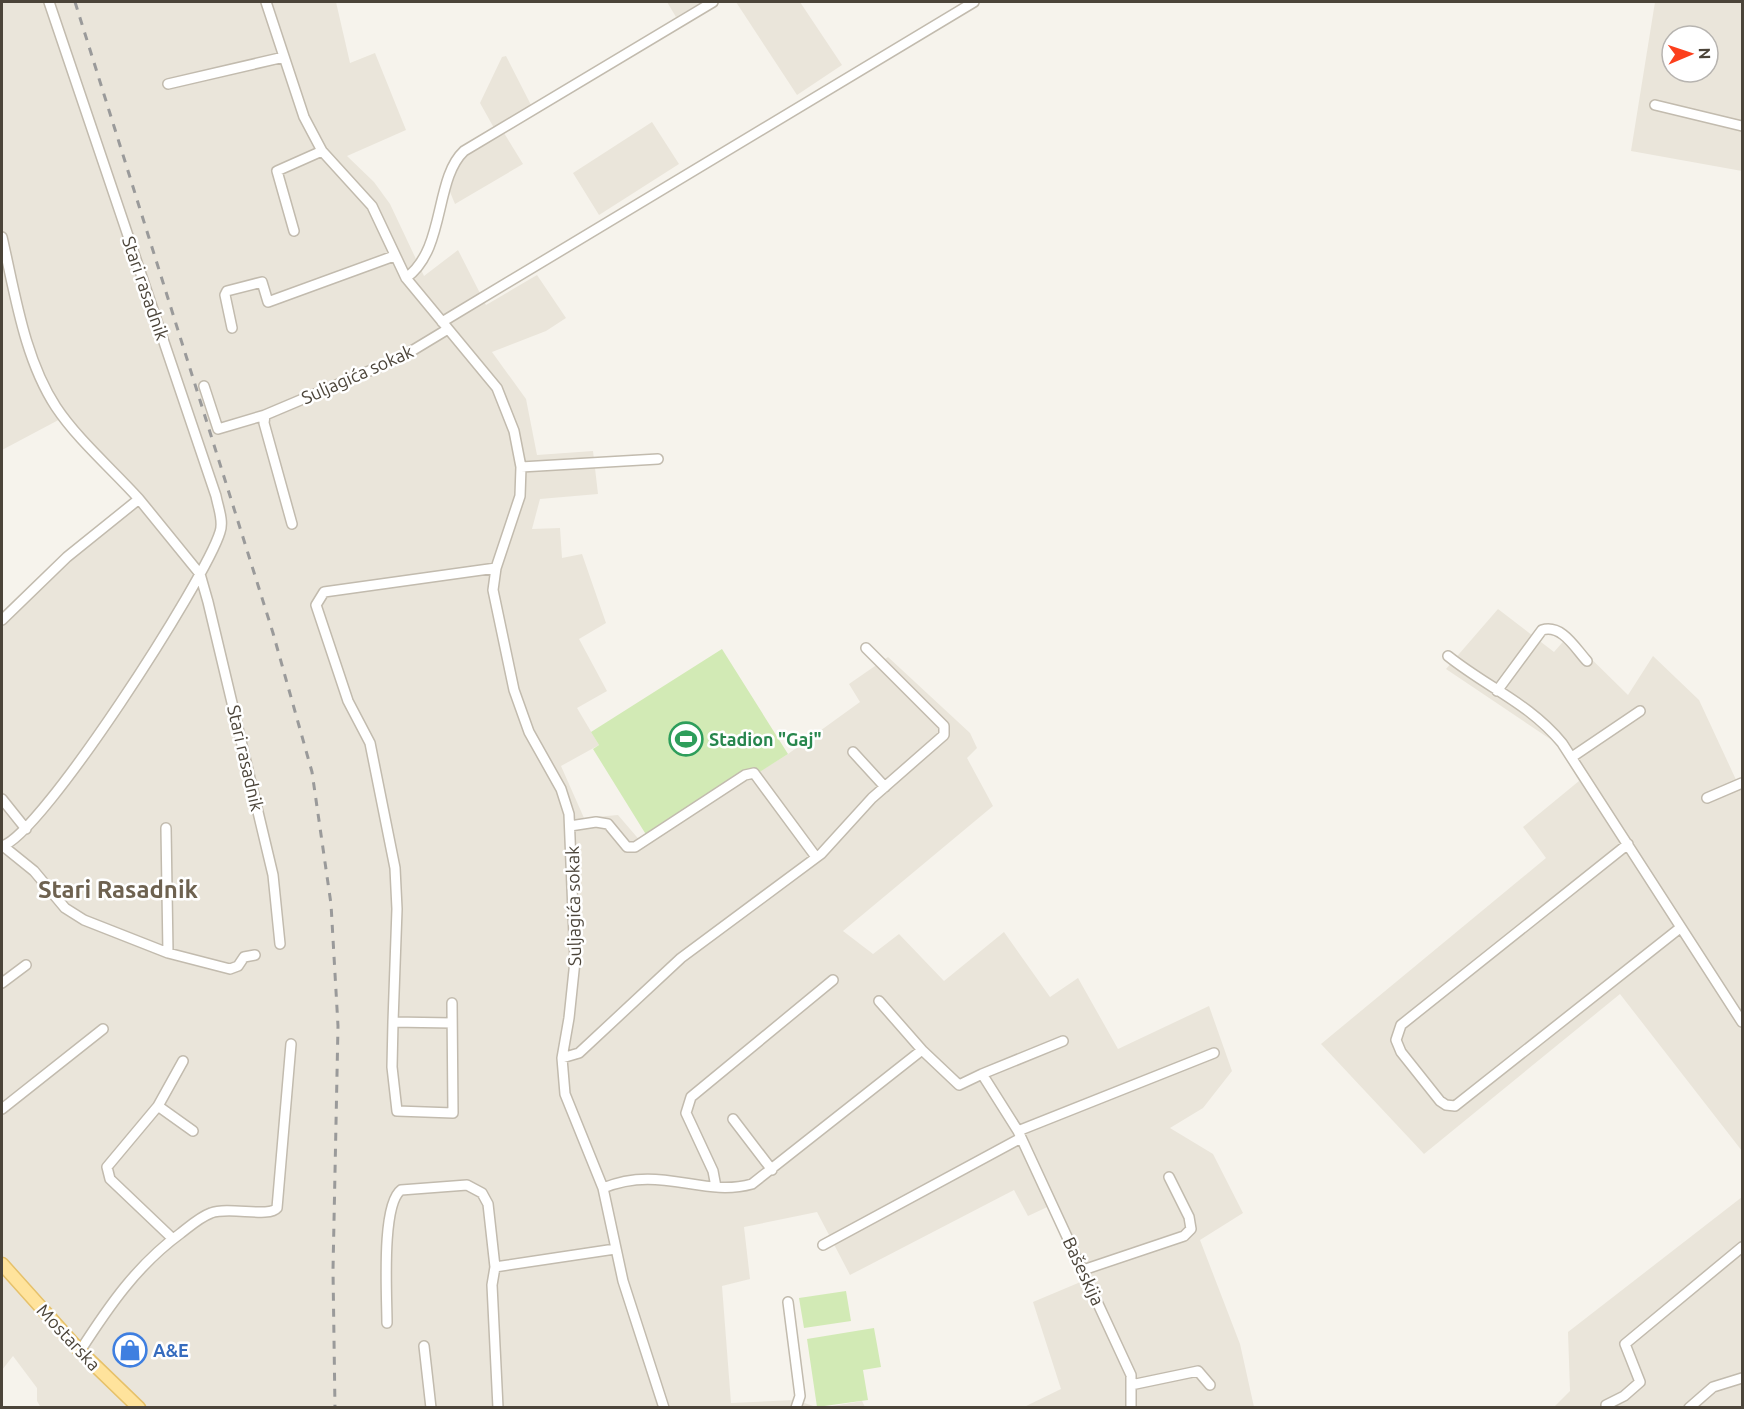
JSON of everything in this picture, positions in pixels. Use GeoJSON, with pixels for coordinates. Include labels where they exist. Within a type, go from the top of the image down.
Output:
{"type":"FeatureCollection","features":[{"type":"Feature","properties":{"kind":"main road","name":"Mostarska"},"geometry":{"type":"LineString","coordinates":[[2,1264],[80,1351],[139,1407]]}},
{"type":"Feature","properties":{"kind":"street","name":"Stari rasadnik"},"geometry":{"type":"LineString","coordinates":[[49,2],[216,496],[220,533],[179,612],[103,730],[26,829],[2,846],[34,871],[65,908],[84,920],[168,953],[230,969],[238,966],[244,957],[255,955]]}},
{"type":"Feature","properties":{"kind":"street","name":"Suljagića sokak"},"geometry":{"type":"LineString","coordinates":[[266,2],[304,117],[322,151],[372,206],[405,278],[497,388],[514,430],[521,467],[519,504],[496,568],[493,590],[514,690],[530,732],[561,789],[570,826],[575,961],[570,1018],[562,1058],[565,1094],[603,1188],[615,1249],[664,1407]]}},
{"type":"Feature","properties":{"kind":"street"},"geometry":{"type":"LineString","coordinates":[[405,278],[417,270],[426,255],[454,166],[464,151],[713,2]]}},
{"type":"Feature","properties":{"kind":"street"},"geometry":{"type":"LineString","coordinates":[[445,325],[974,2]]}},
{"type":"Feature","properties":{"kind":"street"},"geometry":{"type":"LineString","coordinates":[[168,84],[285,57]]}},
{"type":"Feature","properties":{"kind":"street"},"geometry":{"type":"LineString","coordinates":[[1655,105],[1743,126]]}},
{"type":"Feature","properties":{"kind":"street"},"geometry":{"type":"LineString","coordinates":[[294,231],[277,171],[322,151]]}},
{"type":"Feature","properties":{"kind":"street","name":"Stari rasadnik"},"geometry":{"type":"LineString","coordinates":[[2,237],[4,254],[29,347],[41,381],[62,414],[139,499],[200,574],[246,754],[271,864],[280,944]]}},
{"type":"Feature","properties":{"kind":"street"},"geometry":{"type":"LineString","coordinates":[[232,328],[225,295],[227,291],[262,282],[268,302],[394,256]]}},
{"type":"Feature","properties":{"kind":"street","name":"Suljagića sokak"},"geometry":{"type":"LineString","coordinates":[[204,386],[218,429],[265,415],[400,358],[445,325]]}},
{"type":"Feature","properties":{"kind":"street"},"geometry":{"type":"LineString","coordinates":[[265,415],[264,423],[292,524]]}},
{"type":"Feature","properties":{"kind":"street"},"geometry":{"type":"LineString","coordinates":[[521,467],[658,459]]}},
{"type":"Feature","properties":{"kind":"street"},"geometry":{"type":"LineString","coordinates":[[2,621],[67,557],[139,499]]}},
{"type":"Feature","properties":{"kind":"street"},"geometry":{"type":"LineString","coordinates":[[452,1003],[453,1113],[397,1111],[392,1067],[397,909],[395,868],[370,743],[348,701],[316,605],[324,592],[496,568]]}},
{"type":"Feature","properties":{"kind":"street"},"geometry":{"type":"LineString","coordinates":[[1497,691],[1542,630],[1550,628],[1561,633],[1587,661]]}},
{"type":"Feature","properties":{"kind":"street"},"geometry":{"type":"LineString","coordinates":[[562,1058],[579,1053],[681,958],[816,857],[885,787],[944,735],[944,726],[866,648]]}},
{"type":"Feature","properties":{"kind":"street"},"geometry":{"type":"LineString","coordinates":[[1448,656],[1497,691],[1532,711],[1572,757],[1680,928],[1743,1022]]}},
{"type":"Feature","properties":{"kind":"street"},"geometry":{"type":"LineString","coordinates":[[1572,757],[1640,711]]}},
{"type":"Feature","properties":{"kind":"street"},"geometry":{"type":"LineString","coordinates":[[853,752],[885,787]]}},
{"type":"Feature","properties":{"kind":"street"},"geometry":{"type":"LineString","coordinates":[[570,826],[596,822],[608,824],[627,847],[635,847],[745,775],[754,773],[816,857]]}},
{"type":"Feature","properties":{"kind":"street"},"geometry":{"type":"LineString","coordinates":[[1707,798],[1743,783]]}},
{"type":"Feature","properties":{"kind":"street"},"geometry":{"type":"LineString","coordinates":[[2,800],[26,829]]}},
{"type":"Feature","properties":{"kind":"street"},"geometry":{"type":"LineString","coordinates":[[166,828],[168,953]]}},
{"type":"Feature","properties":{"kind":"street"},"geometry":{"type":"LineString","coordinates":[[1629,844],[1401,1025],[1396,1040],[1401,1052],[1440,1101],[1446,1105],[1455,1106],[1680,928]]}},
{"type":"Feature","properties":{"kind":"street"},"geometry":{"type":"LineString","coordinates":[[2,983],[26,965]]}},
{"type":"Feature","properties":{"kind":"street"},"geometry":{"type":"LineString","coordinates":[[716,1187],[713,1171],[686,1113],[691,1097],[833,980]]}},
{"type":"Feature","properties":{"kind":"street"},"geometry":{"type":"LineString","coordinates":[[879,1001],[922,1050],[959,1085],[1063,1041]]}},
{"type":"Feature","properties":{"kind":"street"},"geometry":{"type":"LineString","coordinates":[[393,1022],[452,1023]]}},
{"type":"Feature","properties":{"kind":"street"},"geometry":{"type":"LineString","coordinates":[[2,1109],[103,1029]]}},
{"type":"Feature","properties":{"kind":"street"},"geometry":{"type":"LineString","coordinates":[[80,1351],[120,1291],[138,1269],[173,1239],[211,1213],[233,1209],[267,1214],[277,1208],[291,1044]]}},
{"type":"Feature","properties":{"kind":"street"},"geometry":{"type":"LineString","coordinates":[[603,1188],[636,1178],[655,1178],[716,1187],[752,1184],[922,1050]]}},
{"type":"Feature","properties":{"kind":"street"},"geometry":{"type":"LineString","coordinates":[[823,1245],[1020,1134],[1214,1053]]}},
{"type":"Feature","properties":{"kind":"street"},"geometry":{"type":"LineString","coordinates":[[173,1239],[114,1183],[107,1173],[109,1161],[158,1106],[183,1061]]}},
{"type":"Feature","properties":{"kind":"street","name":"Bašeskija"},"geometry":{"type":"LineString","coordinates":[[982,1074],[1020,1134],[1131,1376],[1131,1407]]}},
{"type":"Feature","properties":{"kind":"street"},"geometry":{"type":"LineString","coordinates":[[158,1106],[193,1131]]}},
{"type":"Feature","properties":{"kind":"street"},"geometry":{"type":"LineString","coordinates":[[733,1119],[772,1170]]}},
{"type":"Feature","properties":{"kind":"street"},"geometry":{"type":"LineString","coordinates":[[1083,1270],[1184,1236],[1191,1229],[1189,1217],[1169,1177]]}},
{"type":"Feature","properties":{"kind":"street"},"geometry":{"type":"LineString","coordinates":[[387,1323],[388,1231],[393,1200],[401,1190],[466,1185],[482,1193],[488,1204],[495,1267],[492,1285],[498,1407]]}},
{"type":"Feature","properties":{"kind":"street"},"geometry":{"type":"LineString","coordinates":[[1606,1407],[1624,1396],[1640,1382],[1625,1344],[1743,1247]]}},
{"type":"Feature","properties":{"kind":"street"},"geometry":{"type":"LineString","coordinates":[[495,1267],[615,1249]]}},
{"type":"Feature","properties":{"kind":"street"},"geometry":{"type":"LineString","coordinates":[[788,1302],[800,1396],[796,1407]]}},
{"type":"Feature","properties":{"kind":"street"},"geometry":{"type":"LineString","coordinates":[[424,1346],[430,1407]]}},
{"type":"Feature","properties":{"kind":"street"},"geometry":{"type":"LineString","coordinates":[[1131,1385],[1198,1371],[1210,1385]]}},
{"type":"Feature","properties":{"kind":"street"},"geometry":{"type":"LineString","coordinates":[[1689,1407],[1713,1387],[1743,1378]]}},
{"type":"Feature","properties":{"kind":"shaded area"},"geometry":{"type":"Polygon","coordinates":[[[2,2],[336,2],[350,63],[375,53],[406,130],[347,156],[374,182],[390,204],[424,276],[458,250],[486,305],[537,275],[566,318],[546,331],[492,352],[526,399],[537,455],[593,451],[598,494],[540,499],[532,529],[560,528],[562,558],[582,554],[606,623],[579,639],[607,691],[577,708],[599,745],[561,766],[584,818],[618,815],[642,843],[788,754],[860,702],[849,684],[888,657],[970,733],[977,748],[967,758],[993,806],[843,931],[873,954],[899,934],[944,981],[1004,932],[1050,997],[1078,978],[1118,1049],[1209,1006],[1232,1071],[1203,1108],[1170,1128],[1213,1154],[1243,1213],[1200,1240],[1240,1344],[1254,1407],[1024,1407],[1061,1389],[1033,1302],[1090,1278],[1056,1203],[1028,1216],[1014,1190],[850,1275],[817,1212],[744,1227],[750,1279],[722,1286],[731,1403],[796,1400],[816,1407],[41,1408],[37,1401],[37,1388],[13,1356],[2,1370],[2,622],[134,496],[66,416],[2,450],[2,2]]]}},
{"type":"Feature","properties":{"kind":"shaded area"},"geometry":{"type":"Polygon","coordinates":[[[667,2],[702,2],[676,17],[667,2]]]}},
{"type":"Feature","properties":{"kind":"shaded area"},"geometry":{"type":"Polygon","coordinates":[[[736,2],[800,2],[842,65],[797,95],[736,2]]]}},
{"type":"Feature","properties":{"kind":"shaded area"},"geometry":{"type":"Polygon","coordinates":[[[1655,2],[1742,2],[1742,171],[1631,151],[1655,2]]]}},
{"type":"Feature","properties":{"kind":"shaded area"},"geometry":{"type":"Polygon","coordinates":[[[506,56],[531,105],[494,128],[480,103],[502,57],[506,56]]]}},
{"type":"Feature","properties":{"kind":"shaded area"},"geometry":{"type":"Polygon","coordinates":[[[652,122],[679,164],[599,215],[573,173],[652,122]]]}},
{"type":"Feature","properties":{"kind":"shaded area"},"geometry":{"type":"Polygon","coordinates":[[[504,133],[523,164],[455,204],[450,192],[458,162],[464,155],[504,133]]]}},
{"type":"Feature","properties":{"kind":"shaded area"},"geometry":{"type":"Polygon","coordinates":[[[1498,609],[1554,652],[1568,636],[1628,695],[1653,656],[1699,700],[1738,784],[1742,783],[1742,1151],[1620,994],[1424,1154],[1321,1044],[1546,858],[1523,827],[1579,781],[1556,743],[1446,669],[1498,609]]]}},
{"type":"Feature","properties":{"kind":"shaded area"},"geometry":{"type":"Polygon","coordinates":[[[1742,1197],[1742,1407],[1553,1408],[1570,1391],[1568,1332],[1742,1197]]]}},
{"type":"Feature","properties":{"kind":"shaded area"},"geometry":{"type":"Polygon","coordinates":[[[862,1401],[865,1407],[821,1408],[862,1401]]]}},
{"type":"Feature","properties":{"kind":"green space","name":"Stadion \"Gaj\""},"geometry":{"type":"Polygon","coordinates":[[[722,649],[788,754],[650,841],[593,749],[599,745],[591,732],[722,649]]]}},
{"type":"Feature","properties":{"kind":"green space"},"geometry":{"type":"Polygon","coordinates":[[[846,1291],[851,1321],[804,1328],[799,1298],[846,1291]]]}},
{"type":"Feature","properties":{"kind":"green space"},"geometry":{"type":"Polygon","coordinates":[[[874,1328],[881,1367],[863,1370],[868,1400],[817,1407],[807,1339],[874,1328]]]}},
{"type":"Feature","properties":{"kind":"railway"},"geometry":{"type":"LineString","coordinates":[[75,2],[273,633],[312,772],[331,904],[338,1026],[333,1270],[335,1408]]}},
{"type":"Feature","properties":{"kind":"place","name":"Stadion \"Gaj\""},"geometry":{"type":"Point","coordinates":[686,739]}},
{"type":"Feature","properties":{"kind":"place","name":"A&E"},"geometry":{"type":"Point","coordinates":[130,1350]}},
{"type":"Feature","properties":{"kind":"district","name":"Stari Rasadnik"},"geometry":{"type":"Point","coordinates":[118,889]}}]}
